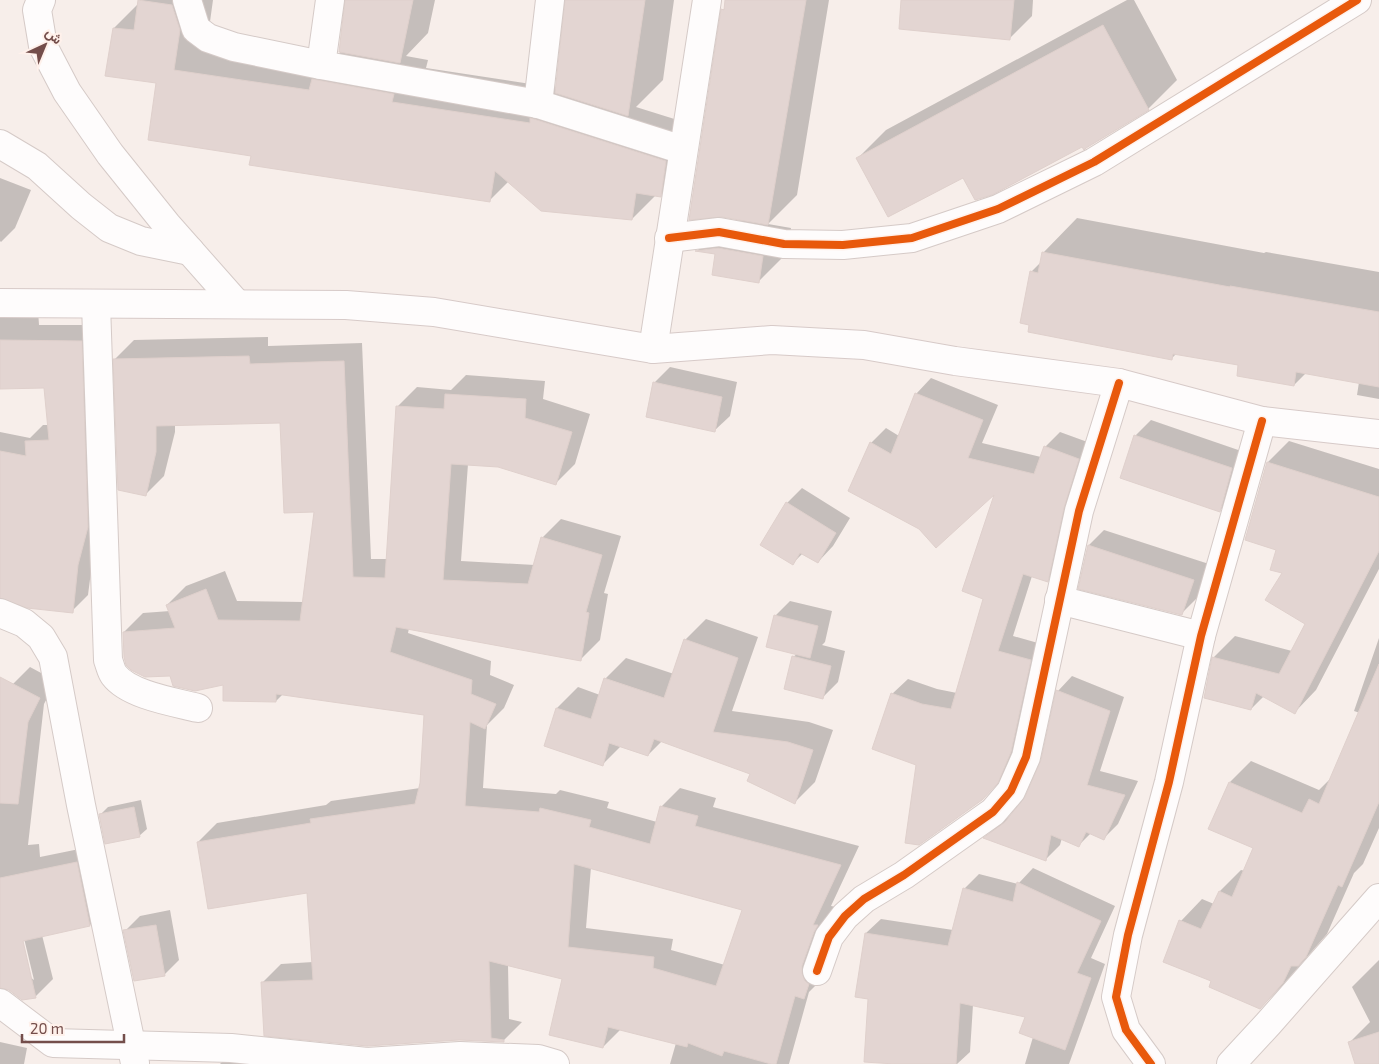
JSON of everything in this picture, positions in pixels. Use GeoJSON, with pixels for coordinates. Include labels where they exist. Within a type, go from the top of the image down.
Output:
{"type":"FeatureCollection","features":[{"type":"Feature","properties":{"kind":"street"},"geometry":{"type":"LineString","coordinates":[[41,0],[38,10],[43,46],[67,92],[110,154],[190,251],[236,303]]}},
{"type":"Feature","properties":{"kind":"street"},"geometry":{"type":"LineString","coordinates":[[186,0],[196,29],[208,38],[234,47],[321,65],[538,104],[683,150]]}},
{"type":"Feature","properties":{"kind":"street"},"geometry":{"type":"LineString","coordinates":[[321,65],[330,0]]}},
{"type":"Feature","properties":{"kind":"street"},"geometry":{"type":"LineString","coordinates":[[538,104],[550,0]]}},
{"type":"Feature","properties":{"kind":"street"},"geometry":{"type":"LineString","coordinates":[[653,349],[707,0]]}},
{"type":"Feature","properties":{"kind":"street"},"geometry":{"type":"LineString","coordinates":[[669,238],[718,232],[784,244],[843,245],[912,238],[998,210],[1094,162],[1357,0]]}},
{"type":"Feature","properties":{"kind":"street"},"geometry":{"type":"LineString","coordinates":[[0,144],[37,166],[81,206],[109,228],[141,241],[190,251]]}},
{"type":"Feature","properties":{"kind":"street"},"geometry":{"type":"LineString","coordinates":[[0,303],[346,305],[434,312],[653,349],[772,340],[864,345],[955,361],[1119,383],[1262,420],[1379,434]]}},
{"type":"Feature","properties":{"kind":"street"},"geometry":{"type":"LineString","coordinates":[[96,304],[108,660],[113,674],[128,687],[163,700],[198,708]]}},
{"type":"Feature","properties":{"kind":"street"},"geometry":{"type":"LineString","coordinates":[[817,971],[829,937],[852,910],[864,899],[904,875],[993,812],[1011,791],[1026,757],[1080,511],[1119,383]]}},
{"type":"Feature","properties":{"kind":"street"},"geometry":{"type":"LineString","coordinates":[[1151,1064],[1126,1030],[1116,998],[1128,935],[1169,782],[1201,636],[1262,420]]}},
{"type":"Feature","properties":{"kind":"street"},"geometry":{"type":"LineString","coordinates":[[1059,600],[1201,636]]}},
{"type":"Feature","properties":{"kind":"street"},"geometry":{"type":"LineString","coordinates":[[0,613],[24,623],[41,637],[53,657],[81,805],[133,1055]]}},
{"type":"Feature","properties":{"kind":"street"},"geometry":{"type":"LineString","coordinates":[[1231,1064],[1379,898]]}},
{"type":"Feature","properties":{"kind":"street"},"geometry":{"type":"LineString","coordinates":[[0,1003],[51,1054],[133,1055],[231,1048],[367,1062],[460,1056],[538,1059],[555,1064]]}},
{"type":"Feature","properties":{"kind":"building"},"geometry":{"type":"Polygon","coordinates":[[[138,0],[172,5],[180,30],[174,70],[309,90],[312,79],[394,94],[392,102],[530,123],[530,118],[534,119],[666,161],[661,197],[636,193],[632,220],[541,211],[495,171],[490,202],[249,165],[251,156],[148,140],[156,83],[105,76],[113,28],[134,30],[138,0]]]}},
{"type":"Feature","properties":{"kind":"building"},"geometry":{"type":"Polygon","coordinates":[[[345,0],[413,0],[400,63],[339,52],[345,0]]]}},
{"type":"Feature","properties":{"kind":"building"},"geometry":{"type":"Polygon","coordinates":[[[565,0],[645,0],[628,116],[555,93],[565,0]]]}},
{"type":"Feature","properties":{"kind":"building"},"geometry":{"type":"Polygon","coordinates":[[[725,0],[806,0],[768,225],[722,217],[689,220],[721,9],[724,10],[725,0]]]}},
{"type":"Feature","properties":{"kind":"building"},"geometry":{"type":"Polygon","coordinates":[[[901,0],[1014,0],[1010,40],[899,29],[901,0]]]}},
{"type":"Feature","properties":{"kind":"building"},"geometry":{"type":"Polygon","coordinates":[[[1103,25],[1149,110],[1084,150],[1082,147],[992,195],[975,200],[963,178],[888,217],[856,158],[1103,25]]]}},
{"type":"Feature","properties":{"kind":"building"},"geometry":{"type":"Polygon","coordinates":[[[718,248],[763,256],[759,283],[712,275],[715,254],[695,251],[718,248]]]}},
{"type":"Feature","properties":{"kind":"building"},"geometry":{"type":"Polygon","coordinates":[[[1042,252],[1230,287],[1379,312],[1379,387],[1296,372],[1294,386],[1237,376],[1238,365],[1173,354],[1172,360],[1028,332],[1029,325],[1020,323],[1030,271],[1038,273],[1042,252]]]}},
{"type":"Feature","properties":{"kind":"building"},"geometry":{"type":"Polygon","coordinates":[[[0,340],[82,341],[88,527],[78,565],[73,613],[27,608],[0,598],[0,451],[26,456],[25,441],[49,440],[44,388],[0,389],[0,340]]]}},
{"type":"Feature","properties":{"kind":"building"},"geometry":{"type":"Polygon","coordinates":[[[249,356],[250,364],[344,361],[353,577],[385,578],[396,406],[444,409],[445,394],[526,399],[525,418],[572,432],[556,485],[498,467],[451,464],[443,580],[528,584],[541,537],[602,555],[586,612],[589,613],[581,661],[396,627],[390,652],[472,680],[471,694],[496,704],[485,729],[470,722],[465,806],[539,812],[540,808],[591,820],[589,827],[650,844],[660,806],[698,816],[695,826],[841,865],[813,925],[818,925],[802,966],[805,981],[809,984],[804,999],[795,996],[776,1064],[724,1051],[722,1056],[688,1043],[687,1047],[608,1027],[603,1048],[549,1035],[562,979],[489,961],[491,1038],[504,1040],[504,1042],[459,1040],[367,1046],[264,1036],[261,982],[313,980],[307,893],[208,909],[197,842],[311,823],[310,819],[415,804],[420,783],[424,715],[276,694],[276,702],[223,701],[223,685],[195,691],[173,686],[170,676],[145,677],[131,670],[126,665],[123,632],[175,628],[166,605],[206,589],[218,620],[300,621],[314,512],[284,513],[280,423],[156,426],[156,452],[146,496],[118,490],[113,359],[249,356]],[[574,864],[568,947],[654,957],[653,968],[716,986],[742,910],[574,864]]]}},
{"type":"Feature","properties":{"kind":"building"},"geometry":{"type":"Polygon","coordinates":[[[653,382],[722,397],[715,432],[646,417],[653,382]]]}},
{"type":"Feature","properties":{"kind":"building"},"geometry":{"type":"Polygon","coordinates":[[[915,393],[983,420],[968,458],[1034,474],[1044,446],[1079,459],[1064,508],[1048,582],[1023,574],[998,651],[1031,660],[1011,752],[998,783],[982,800],[919,845],[905,843],[916,765],[872,749],[891,693],[922,704],[951,709],[983,599],[962,591],[994,495],[936,548],[919,529],[848,491],[870,442],[891,454],[915,393]]]}},
{"type":"Feature","properties":{"kind":"building"},"geometry":{"type":"Polygon","coordinates":[[[1134,435],[1232,468],[1220,512],[1120,478],[1134,435]]]}},
{"type":"Feature","properties":{"kind":"building"},"geometry":{"type":"Polygon","coordinates":[[[1267,462],[1379,497],[1379,551],[1295,714],[1256,693],[1251,710],[1204,698],[1212,657],[1279,674],[1305,624],[1265,600],[1282,573],[1270,570],[1276,550],[1245,540],[1267,462]]]}},
{"type":"Feature","properties":{"kind":"building"},"geometry":{"type":"Polygon","coordinates":[[[786,502],[836,533],[818,563],[800,553],[793,565],[760,545],[786,502]]]}},
{"type":"Feature","properties":{"kind":"building"},"geometry":{"type":"Polygon","coordinates":[[[1088,545],[1194,580],[1182,615],[1078,589],[1088,545]]]}},
{"type":"Feature","properties":{"kind":"building"},"geometry":{"type":"Polygon","coordinates":[[[774,615],[818,626],[810,658],[766,647],[774,615]]]}},
{"type":"Feature","properties":{"kind":"building"},"geometry":{"type":"Polygon","coordinates":[[[684,639],[738,658],[713,732],[788,742],[813,750],[795,804],[747,781],[750,774],[654,739],[648,756],[609,743],[603,766],[544,746],[556,708],[591,719],[604,678],[664,698],[684,639]]]}},
{"type":"Feature","properties":{"kind":"building"},"geometry":{"type":"Polygon","coordinates":[[[792,656],[831,666],[823,699],[784,689],[792,656]]]}},
{"type":"Feature","properties":{"kind":"building"},"geometry":{"type":"Polygon","coordinates":[[[1379,664],[1379,802],[1342,887],[1338,885],[1306,957],[1298,966],[1291,966],[1283,983],[1260,1009],[1209,987],[1211,981],[1163,962],[1179,920],[1201,929],[1219,891],[1232,897],[1253,848],[1208,829],[1229,782],[1302,813],[1309,799],[1319,804],[1379,664]]]}},
{"type":"Feature","properties":{"kind":"building"},"geometry":{"type":"Polygon","coordinates":[[[0,677],[40,698],[28,722],[18,804],[0,803],[0,677]]]}},
{"type":"Feature","properties":{"kind":"building"},"geometry":{"type":"Polygon","coordinates":[[[1056,690],[1110,711],[1087,785],[1125,795],[1104,840],[1086,832],[1079,847],[1051,835],[1046,861],[983,838],[1005,822],[1025,797],[1041,760],[1056,690]]]}},
{"type":"Feature","properties":{"kind":"building"},"geometry":{"type":"Polygon","coordinates":[[[134,807],[140,837],[105,844],[99,814],[134,807]]]}},
{"type":"Feature","properties":{"kind":"building"},"geometry":{"type":"Polygon","coordinates":[[[77,862],[90,926],[23,941],[36,998],[22,1000],[9,990],[0,988],[0,878],[77,862]]]}},
{"type":"Feature","properties":{"kind":"building"},"geometry":{"type":"Polygon","coordinates":[[[1017,882],[1101,921],[1077,973],[1091,978],[1065,1050],[1019,1033],[1025,1017],[960,1003],[956,1064],[864,1062],[868,999],[855,997],[865,933],[948,946],[963,888],[1013,902],[1017,882]]]}},
{"type":"Feature","properties":{"kind":"building"},"geometry":{"type":"Polygon","coordinates":[[[156,925],[165,976],[134,981],[123,930],[156,925]]]}},
{"type":"Feature","properties":{"kind":"building"},"geometry":{"type":"Polygon","coordinates":[[[1379,1032],[1379,1064],[1355,1064],[1348,1042],[1379,1032]]]}},
{"type":"Feature","properties":{"kind":"cycle path"},"geometry":{"type":"LineString","coordinates":[[669,238],[719,232],[784,244],[843,245],[912,238],[998,209],[1094,162],[1357,0]]}},
{"type":"Feature","properties":{"kind":"cycle path"},"geometry":{"type":"LineString","coordinates":[[817,971],[829,937],[845,916],[864,899],[904,875],[993,812],[1011,791],[1026,757],[1079,511],[1119,383]]}},
{"type":"Feature","properties":{"kind":"cycle path"},"geometry":{"type":"LineString","coordinates":[[1151,1064],[1126,1030],[1116,997],[1128,935],[1169,782],[1201,636],[1262,421]]}}]}
